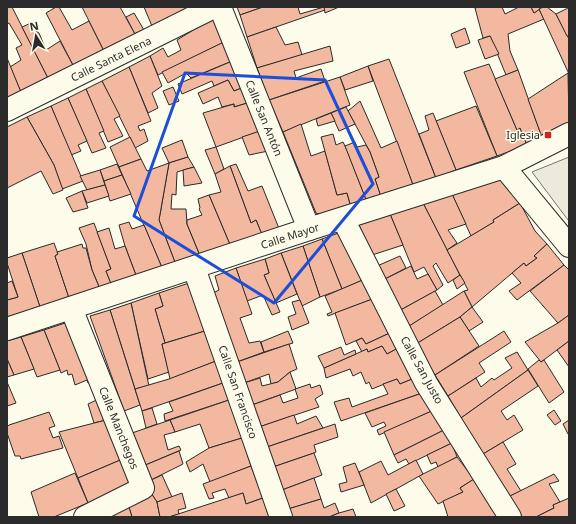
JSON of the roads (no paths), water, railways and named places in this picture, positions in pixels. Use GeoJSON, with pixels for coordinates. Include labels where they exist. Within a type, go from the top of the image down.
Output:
{"type":"FeatureCollection","features":[{"type":"Feature","properties":{"kind":"street","name":"Calle Santa Elena"},"geometry":{"type":"LineString","coordinates":[[7,110],[214,7]]}},
{"type":"Feature","properties":{"kind":"street","name":"Calle San Antón"},"geometry":{"type":"LineString","coordinates":[[220,7],[309,229]]}},
{"type":"Feature","properties":{"kind":"street","name":"Calle Mayor"},"geometry":{"type":"LineString","coordinates":[[7,329],[504,166],[569,134]]}},
{"type":"Feature","properties":{"kind":"street"},"geometry":{"type":"LineString","coordinates":[[504,166],[569,246]]}},
{"type":"Feature","properties":{"kind":"street","name":"Calle San Justo"},"geometry":{"type":"LineString","coordinates":[[342,219],[426,383],[510,517]]}},
{"type":"Feature","properties":{"kind":"street","name":"Calle San Francisco"},"geometry":{"type":"LineString","coordinates":[[194,268],[281,517]]}},
{"type":"Feature","properties":{"kind":"street","name":"Calle Manchegos"},"geometry":{"type":"LineString","coordinates":[[72,308],[143,488],[85,517]]}},
{"type":"Feature","properties":{"kind":"place","name":"Iglesia"},"geometry":{"type":"Point","coordinates":[548,135]}}]}
